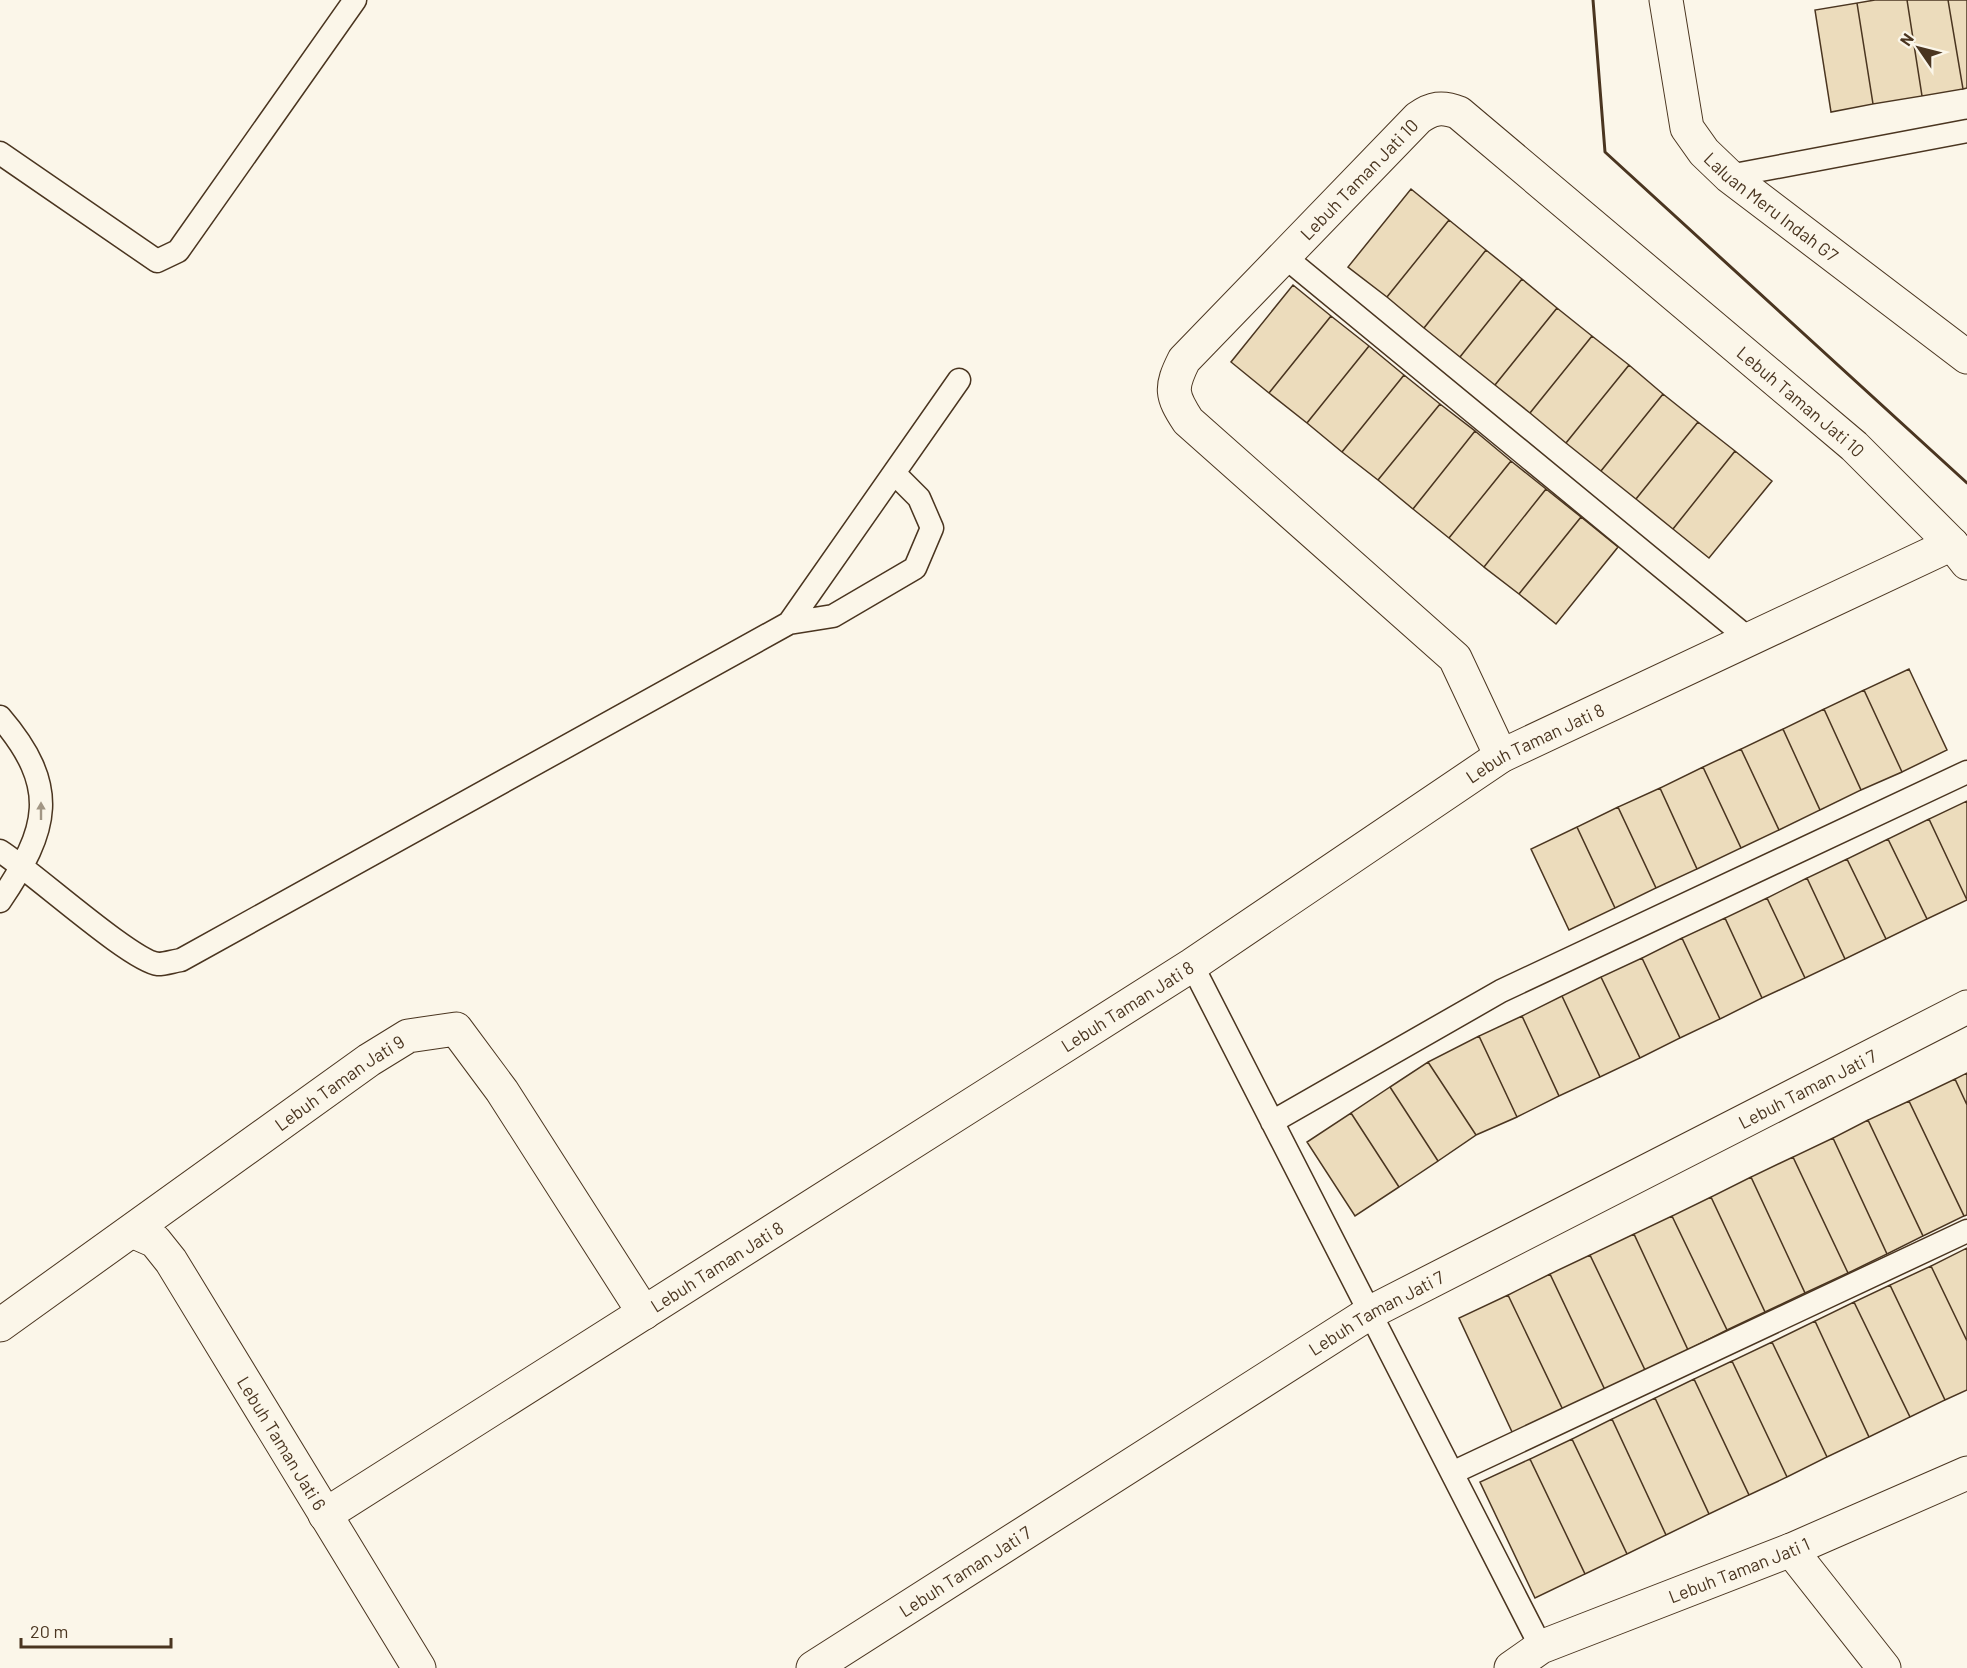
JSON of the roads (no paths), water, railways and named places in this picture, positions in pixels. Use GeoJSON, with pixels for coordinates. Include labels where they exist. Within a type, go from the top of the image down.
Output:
{"type":"FeatureCollection","features":[{"type":"Feature","properties":{"kind":"street","name":"Laluan Meru Indah G7"},"geometry":{"type":"LineString","coordinates":[[1666,0],[1687,128],[1704,152],[1729,176],[1967,357]]}},
{"type":"Feature","properties":{"kind":"street","name":"Lebuh Taman Jati 10"},"geometry":{"type":"LineString","coordinates":[[1501,756],[1455,657],[1188,421],[1174,399],[1175,379],[1184,360],[1418,118],[1430,110],[1446,108],[1459,113],[1854,446],[1960,553]]}},
{"type":"Feature","properties":{"kind":"street","name":"Lebuh Taman Jati 8"},"geometry":{"type":"LineString","coordinates":[[326,1515],[1192,965],[1501,756],[1749,639],[1960,553]]}},
{"type":"Feature","properties":{"kind":"street","name":"Lebuh Taman Jati 7"},"geometry":{"type":"LineString","coordinates":[[813,1668],[1371,1312],[1967,1007]]}},
{"type":"Feature","properties":{"kind":"street","name":"Lebuh Taman Jati 9"},"geometry":{"type":"LineString","coordinates":[[132,1231],[369,1060],[408,1036],[456,1029],[502,1091],[644,1313]]}},
{"type":"Feature","properties":{"kind":"street"},"geometry":{"type":"LineString","coordinates":[[0,1325],[132,1231]]}},
{"type":"Feature","properties":{"kind":"street","name":"Lebuh Taman Jati 6"},"geometry":{"type":"LineString","coordinates":[[132,1231],[155,1241],[171,1261],[419,1668]]}},
{"type":"Feature","properties":{"kind":"street","name":"Lebuh Taman Jati 1"},"geometry":{"type":"LineString","coordinates":[[1511,1668],[1541,1647],[1791,1550],[1967,1473]]}},
{"type":"Feature","properties":{"kind":"street"},"geometry":{"type":"LineString","coordinates":[[1791,1550],[1884,1668]]}},
{"type":"Feature","properties":{"kind":"lane"},"geometry":{"type":"LineString","coordinates":[[0,153],[157,261],[178,251],[355,0]]}},
{"type":"Feature","properties":{"kind":"lane"},"geometry":{"type":"LineString","coordinates":[[1729,176],[1967,131]]}},
{"type":"Feature","properties":{"kind":"lane"},"geometry":{"type":"LineString","coordinates":[[1285,256],[1749,639]]}},
{"type":"Feature","properties":{"kind":"lane"},"geometry":{"type":"LineString","coordinates":[[789,623],[959,380]]}},
{"type":"Feature","properties":{"kind":"lane"},"geometry":{"type":"LineString","coordinates":[[0,851],[24,866],[130,951],[158,964],[181,960],[789,623],[833,616],[915,568],[932,528],[920,498],[894,473]]}},
{"type":"Feature","properties":{"kind":"lane"},"geometry":{"type":"LineString","coordinates":[[0,717],[17,738],[38,778],[42,816],[24,866],[0,901]]}},
{"type":"Feature","properties":{"kind":"lane"},"geometry":{"type":"LineString","coordinates":[[1272,1122],[1500,991],[1967,772]]}},
{"type":"Feature","properties":{"kind":"lane"},"geometry":{"type":"LineString","coordinates":[[1192,965],[1541,1647]]}},
{"type":"Feature","properties":{"kind":"lane"},"geometry":{"type":"LineString","coordinates":[[1452,1473],[1967,1231]]}}]}
